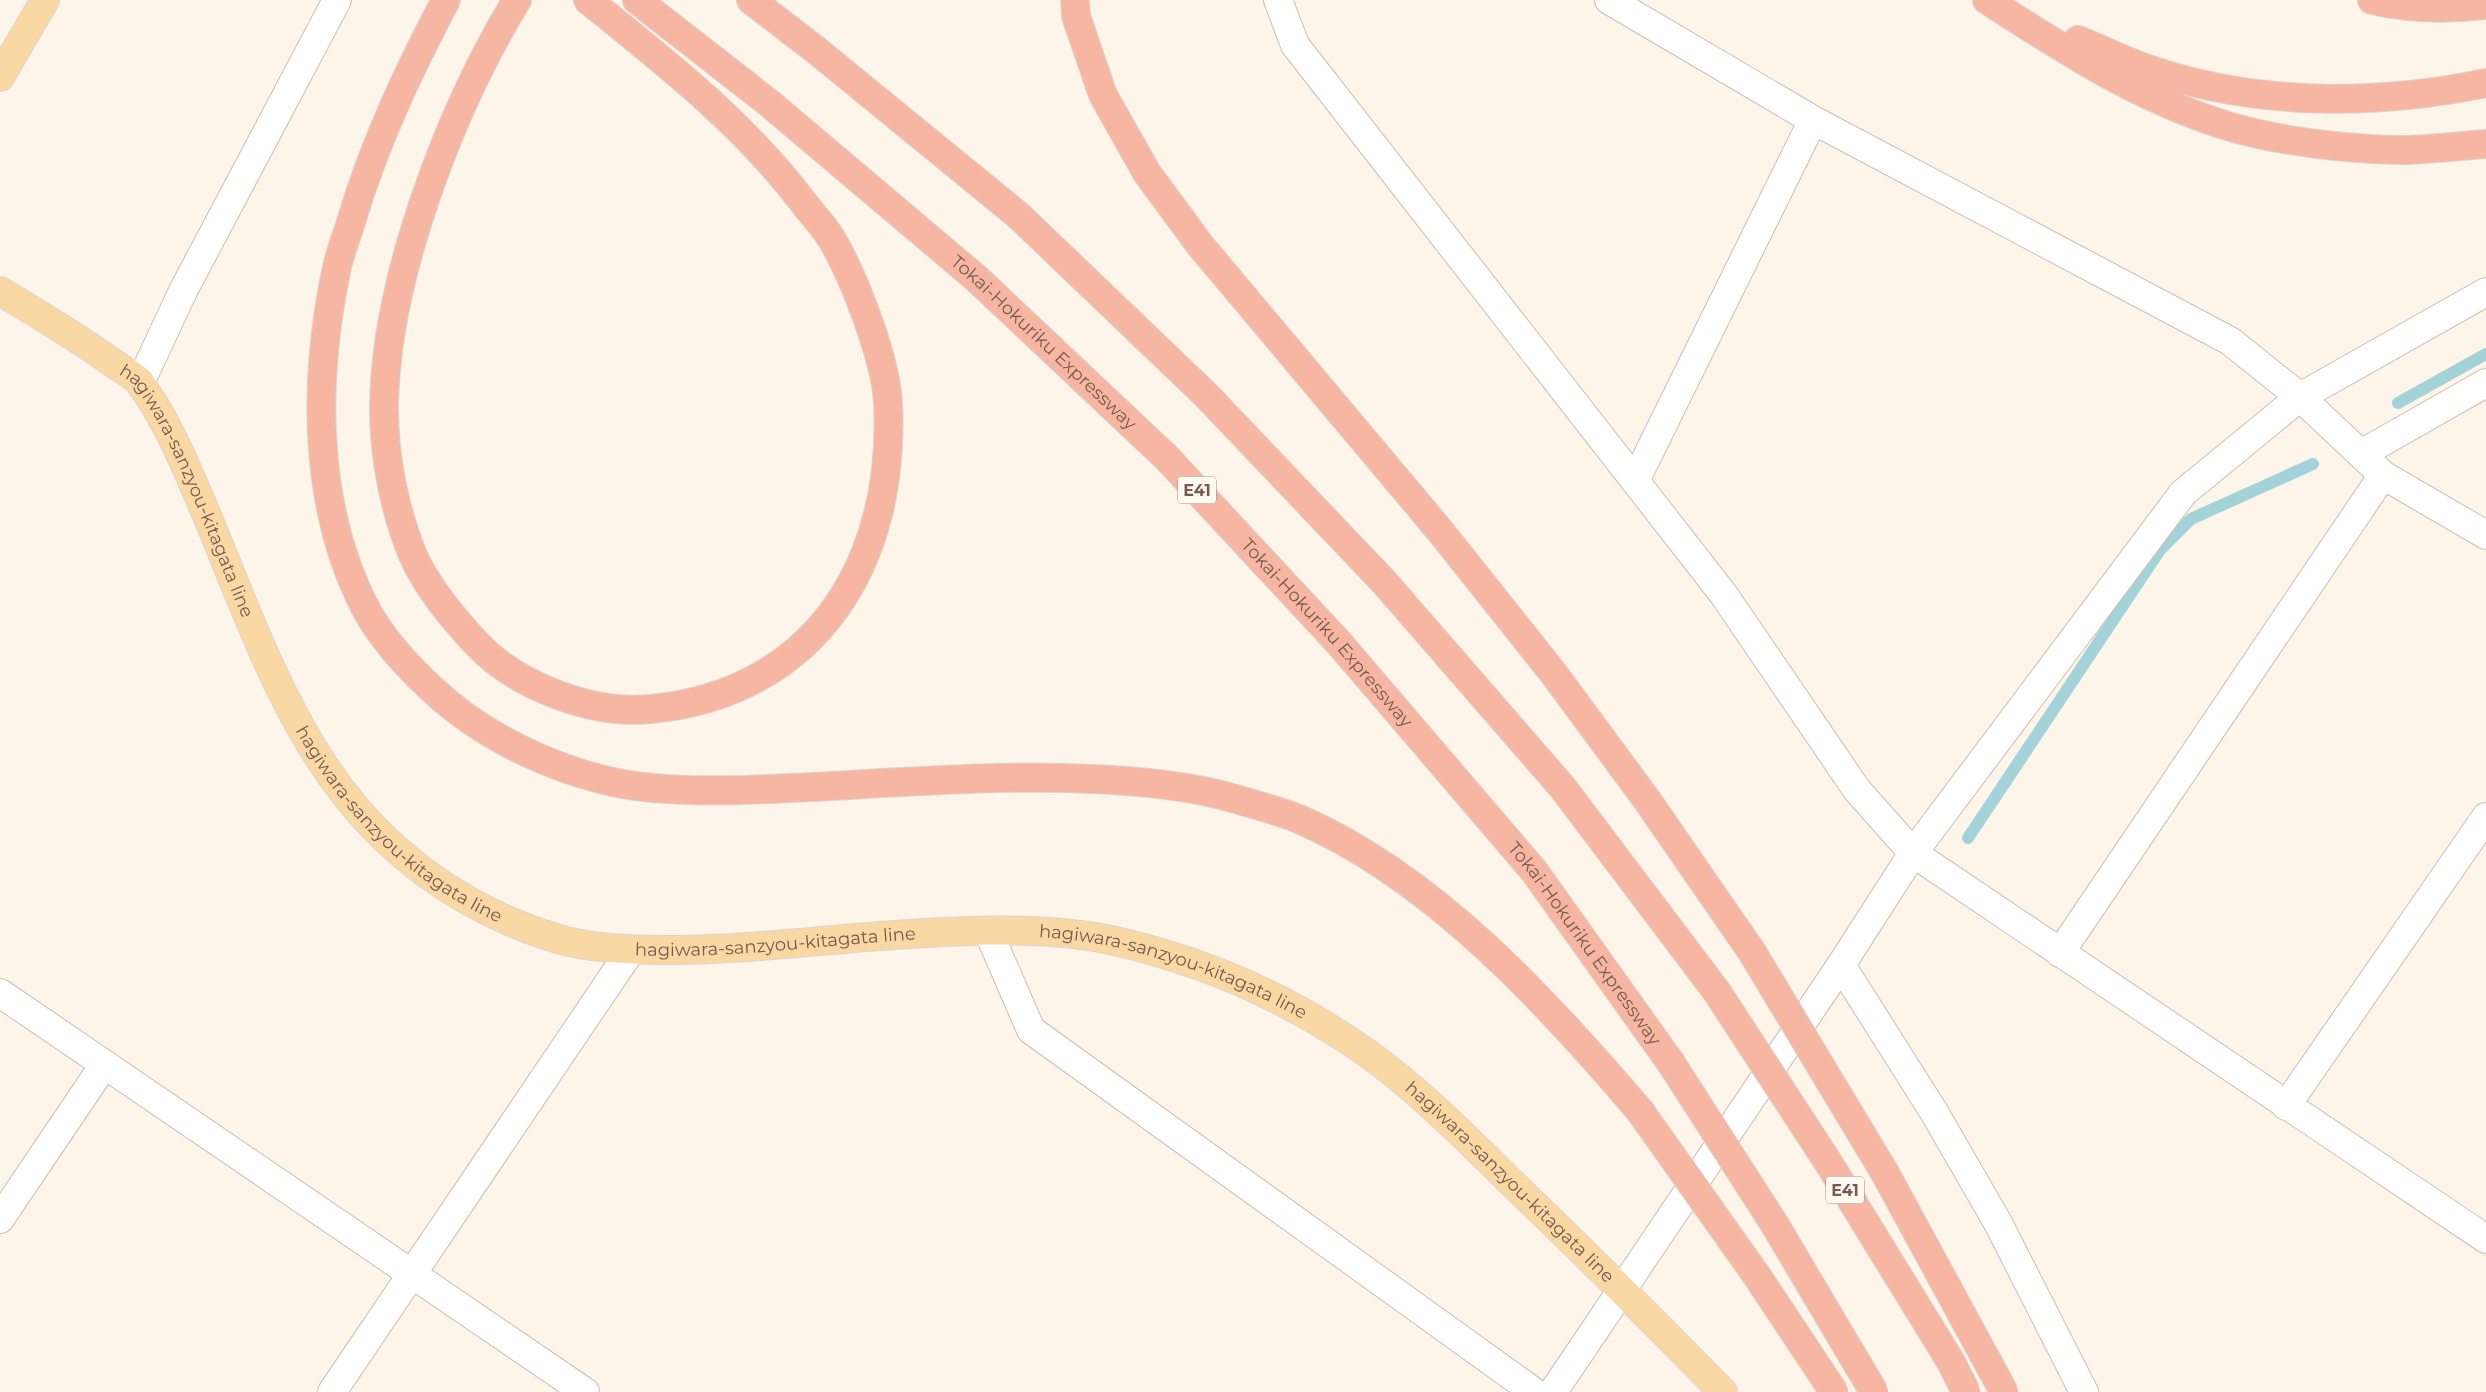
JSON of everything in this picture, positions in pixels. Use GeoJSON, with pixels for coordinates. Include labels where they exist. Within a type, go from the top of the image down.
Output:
{"type":"FeatureCollection","features":[{"type":"Feature","properties":{"kind":"highway"},"geometry":{"type":"LineString","coordinates":[[446,0],[409,70],[367,169],[336,271],[322,372],[322,459],[339,544],[368,613],[404,664],[453,709],[506,742],[567,770],[645,788],[722,792],[932,780],[1051,777],[1150,782],[1223,796],[1298,819],[1367,856],[1429,900],[1495,955],[1570,1029],[1640,1110],[1757,1276],[1834,1392]]}},
{"type":"Feature","properties":{"kind":"highway"},"geometry":{"type":"LineString","coordinates":[[517,0],[503,24],[453,126],[417,224],[392,324],[384,409],[391,484],[413,555],[448,613],[489,657],[539,687],[595,707],[648,710],[711,699],[770,672],[812,640],[840,602],[863,562],[881,510],[888,447],[888,399],[874,342],[855,289],[831,238],[782,175],[730,119],[658,56],[588,0]]}},
{"type":"Feature","properties":{"kind":"highway","name":"Tokai-Hokuriku Expressway"},"geometry":{"type":"LineString","coordinates":[[637,0],[769,103],[976,278],[1167,458],[1339,643],[1534,871],[1671,1062],[1775,1225],[1874,1392]]}},
{"type":"Feature","properties":{"kind":"highway","name":"E41"},"geometry":{"type":"LineString","coordinates":[[751,0],[824,56],[1019,216],[1206,395],[1385,582],[1563,788],[1717,992],[1828,1162],[1951,1362],[1966,1392]]}},
{"type":"Feature","properties":{"kind":"highway"},"geometry":{"type":"LineString","coordinates":[[1075,0],[1076,16],[1103,94],[1147,173],[1200,245],[1441,532],[1554,674],[1647,800],[1752,952],[1886,1173],[2004,1392]]}},
{"type":"Feature","properties":{"kind":"highway"},"geometry":{"type":"LineString","coordinates":[[1988,0],[2076,58],[2155,98],[2231,127],[2315,144],[2407,150],[2486,144]]}},
{"type":"Feature","properties":{"kind":"highway"},"geometry":{"type":"LineString","coordinates":[[1994,0],[2062,33],[2148,69],[2238,92],[2341,99],[2436,94],[2486,84]]}},
{"type":"Feature","properties":{"kind":"highway"},"geometry":{"type":"LineString","coordinates":[[2372,0],[2393,5],[2469,7],[2486,4]]}},
{"type":"Feature","properties":{"kind":"main road"},"geometry":{"type":"LineString","coordinates":[[0,77],[45,0]]}},
{"type":"Feature","properties":{"kind":"main road","name":"hagiwara-sanzyou-kitagata line"},"geometry":{"type":"LineString","coordinates":[[0,291],[100,354],[140,383],[165,423],[186,466],[269,664],[300,728],[333,780],[369,825],[415,866],[466,900],[519,926],[571,942],[631,950],[710,950],[927,932],[988,931],[1045,933],[1109,940],[1179,958],[1236,980],[1291,1006],[1343,1036],[1396,1076],[1455,1128],[1622,1288],[1723,1392]]}},
{"type":"Feature","properties":{"kind":"street"},"geometry":{"type":"LineString","coordinates":[[140,383],[183,291],[337,0]]}},
{"type":"Feature","properties":{"kind":"street"},"geometry":{"type":"LineString","coordinates":[[1278,0],[1295,45],[1724,595],[1857,790],[1913,853],[2486,1239]]}},
{"type":"Feature","properties":{"kind":"street"},"geometry":{"type":"LineString","coordinates":[[1609,0],[1813,120],[2230,341],[2300,397],[2383,475],[2486,534]]}},
{"type":"Feature","properties":{"kind":"street"},"geometry":{"type":"LineString","coordinates":[[1636,482],[1813,120]]}},
{"type":"Feature","properties":{"kind":"street"},"geometry":{"type":"LineString","coordinates":[[1553,1392],[1842,965],[1913,853],[2183,493],[2300,397],[2486,292]]}},
{"type":"Feature","properties":{"kind":"street"},"geometry":{"type":"LineString","coordinates":[[2361,454],[2486,383]]}},
{"type":"Feature","properties":{"kind":"street"},"geometry":{"type":"LineString","coordinates":[[2060,953],[2383,475]]}},
{"type":"Feature","properties":{"kind":"street"},"geometry":{"type":"LineString","coordinates":[[2286,1106],[2486,817]]}},
{"type":"Feature","properties":{"kind":"street"},"geometry":{"type":"LineString","coordinates":[[988,931],[1031,1030],[1534,1392]]}},
{"type":"Feature","properties":{"kind":"street"},"geometry":{"type":"LineString","coordinates":[[332,1392],[631,950]]}},
{"type":"Feature","properties":{"kind":"street"},"geometry":{"type":"LineString","coordinates":[[1842,965],[1934,1112],[1998,1223],[2084,1392]]}},
{"type":"Feature","properties":{"kind":"street"},"geometry":{"type":"LineString","coordinates":[[0,993],[585,1392]]}},
{"type":"Feature","properties":{"kind":"street"},"geometry":{"type":"LineString","coordinates":[[0,1219],[104,1064]]}},
{"type":"Feature","properties":{"kind":"waterway"},"geometry":{"type":"LineString","coordinates":[[2398,403],[2486,354]]}},
{"type":"Feature","properties":{"kind":"waterway"},"geometry":{"type":"LineString","coordinates":[[1968,838],[2160,550],[2191,519],[2313,464]]}}]}
